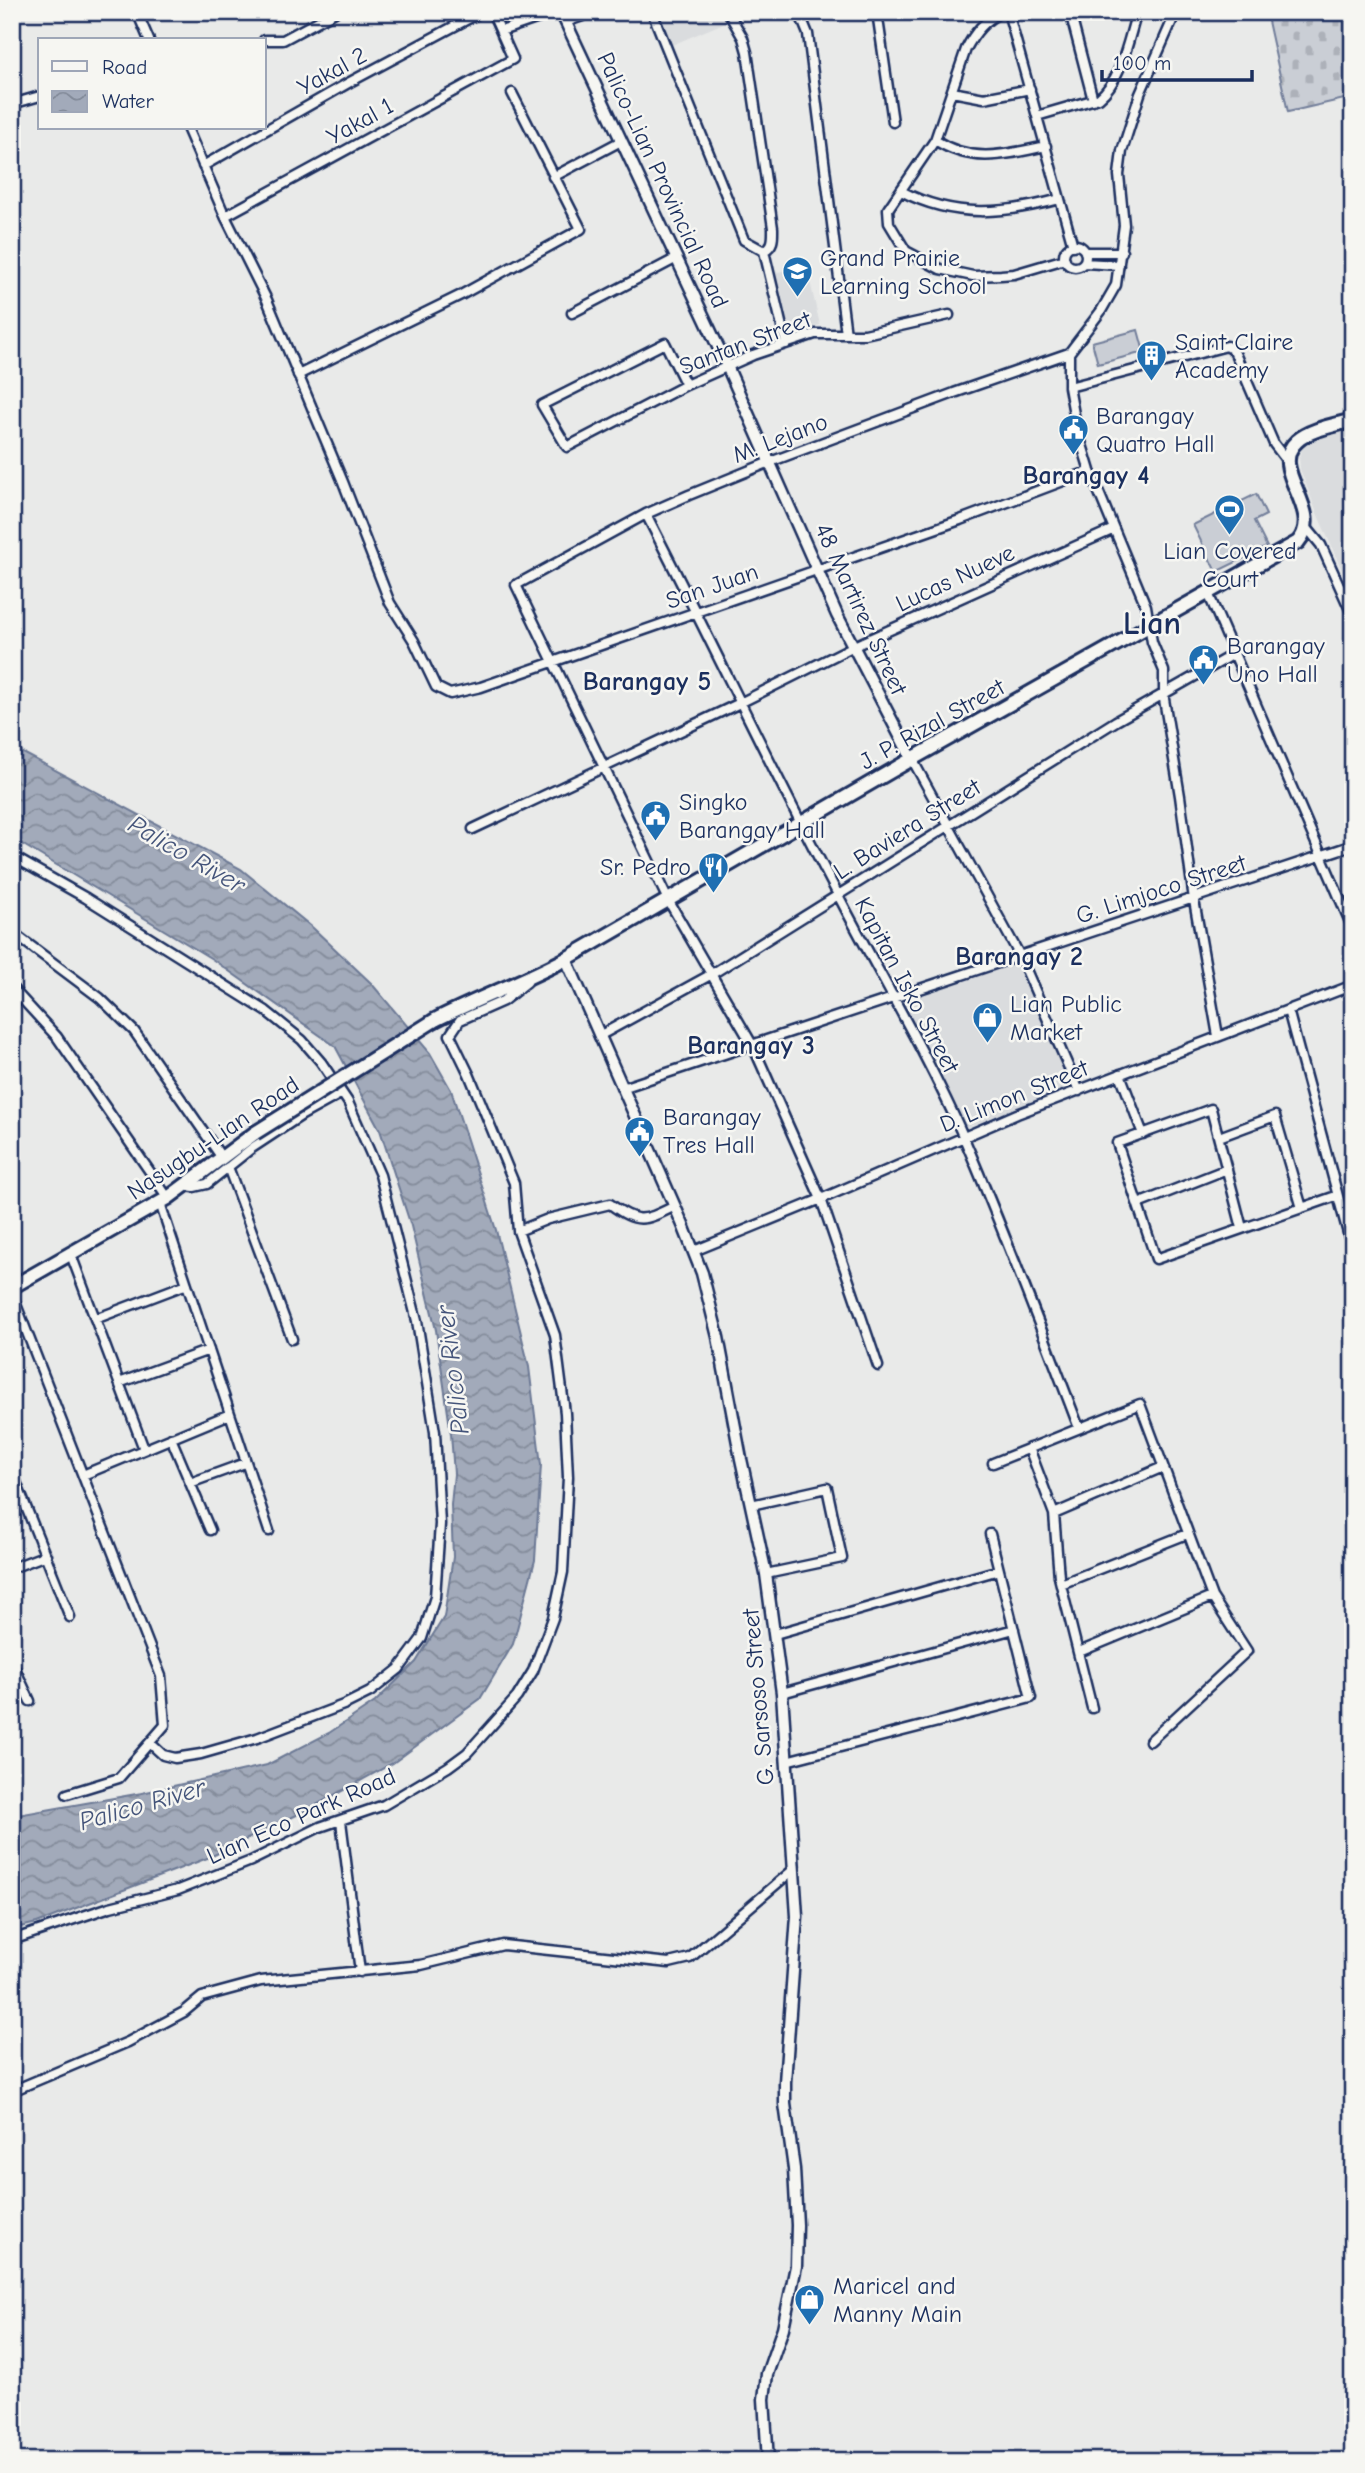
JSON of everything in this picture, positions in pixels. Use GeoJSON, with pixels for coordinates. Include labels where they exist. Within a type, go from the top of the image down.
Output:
{"type":"FeatureCollection","features":[{"type":"Feature","properties":{"kind":"main road"},"geometry":{"type":"LineString","coordinates":[[1307,528],[1307,518],[1287,461],[1292,447],[1297,440],[1353,420]]}},
{"type":"Feature","properties":{"kind":"main road","name":"J. P. Rizal Street"},"geometry":{"type":"LineString","coordinates":[[435,1020],[566,959],[912,758],[1298,542],[1307,528]]}},
{"type":"Feature","properties":{"kind":"main road","name":"Nasugbu-Lian Road"},"geometry":{"type":"LineString","coordinates":[[12,1287],[225,1163],[255,1133],[435,1020]]}},
{"type":"Feature","properties":{"kind":"street"},"geometry":{"type":"LineString","coordinates":[[137,12],[148,38]]}},
{"type":"Feature","properties":{"kind":"street"},"geometry":{"type":"LineString","coordinates":[[266,40],[283,40],[335,12]]}},
{"type":"Feature","properties":{"kind":"street","name":"Yakal 2"},"geometry":{"type":"LineString","coordinates":[[203,166],[481,12]]}},
{"type":"Feature","properties":{"kind":"street"},"geometry":{"type":"LineString","coordinates":[[492,12],[500,31],[561,16],[594,12]]}},
{"type":"Feature","properties":{"kind":"street"},"geometry":{"type":"LineString","coordinates":[[652,12],[744,240],[764,251],[786,344]]}},
{"type":"Feature","properties":{"kind":"street"},"geometry":{"type":"LineString","coordinates":[[728,12],[743,38],[749,65],[773,228],[772,243],[770,248],[764,251]]}},
{"type":"Feature","properties":{"kind":"street"},"geometry":{"type":"LineString","coordinates":[[799,12],[808,34],[846,334]]}},
{"type":"Feature","properties":{"kind":"street"},"geometry":{"type":"LineString","coordinates":[[877,12],[893,122]]}},
{"type":"Feature","properties":{"kind":"street"},"geometry":{"type":"LineString","coordinates":[[1001,12],[987,20],[966,49],[935,140],[888,209],[889,223],[906,251],[914,257],[940,269],[973,276],[1014,274],[1065,259]]}},
{"type":"Feature","properties":{"kind":"street"},"geometry":{"type":"LineString","coordinates":[[1008,12],[1073,246]]}},
{"type":"Feature","properties":{"kind":"street"},"geometry":{"type":"LineString","coordinates":[[1070,12],[1093,100]]}},
{"type":"Feature","properties":{"kind":"street"},"geometry":{"type":"LineString","coordinates":[[1037,116],[1093,100],[1107,91],[1114,79],[1137,12]]}},
{"type":"Feature","properties":{"kind":"street"},"geometry":{"type":"LineString","coordinates":[[1176,12],[1144,81],[1122,151],[1119,175],[1124,225],[1122,252],[1112,295],[1069,354],[1069,387],[1076,425],[1090,471],[1146,606],[1149,627],[1164,671],[1164,699],[1217,1036]]}},
{"type":"Feature","properties":{"kind":"street","name":"Palico-Lian Provincial Road"},"geometry":{"type":"LineString","coordinates":[[561,16],[727,366]]}},
{"type":"Feature","properties":{"kind":"street","name":"Yakal 1"},"geometry":{"type":"LineString","coordinates":[[225,216],[513,59],[500,31]]}},
{"type":"Feature","properties":{"kind":"street"},"geometry":{"type":"LineString","coordinates":[[952,92],[984,98],[1030,89]]}},
{"type":"Feature","properties":{"kind":"street"},"geometry":{"type":"LineString","coordinates":[[298,375],[461,295],[581,229],[512,93]]}},
{"type":"Feature","properties":{"kind":"street"},"geometry":{"type":"LineString","coordinates":[[12,104],[38,97]]}},
{"type":"Feature","properties":{"kind":"street","name":"San Juan"},"geometry":{"type":"LineString","coordinates":[[188,130],[225,216],[267,300],[390,603],[397,618],[404,624],[436,687],[450,694],[481,687],[818,570],[1090,471]]}},
{"type":"Feature","properties":{"kind":"street"},"geometry":{"type":"LineString","coordinates":[[935,140],[959,153],[987,156],[1046,146]]}},
{"type":"Feature","properties":{"kind":"street"},"geometry":{"type":"LineString","coordinates":[[553,177],[621,142]]}},
{"type":"Feature","properties":{"kind":"street"},"geometry":{"type":"LineString","coordinates":[[901,191],[919,200],[982,212],[1023,209],[1060,199]]}},
{"type":"Feature","properties":{"kind":"street"},"geometry":{"type":"LineString","coordinates":[[1119,265],[1084,263],[1075,267],[1069,265],[1065,259],[1066,251],[1073,246],[1080,247],[1085,252],[1122,252]]}},
{"type":"Feature","properties":{"kind":"street"},"geometry":{"type":"LineString","coordinates":[[1084,263],[1085,252]]}},
{"type":"Feature","properties":{"kind":"street"},"geometry":{"type":"LineString","coordinates":[[572,313],[677,258]]}},
{"type":"Feature","properties":{"kind":"street","name":"Santan Street"},"geometry":{"type":"LineString","coordinates":[[686,385],[665,343],[542,405],[566,447],[727,366],[815,334],[865,334],[949,315]]}},
{"type":"Feature","properties":{"kind":"street"},"geometry":{"type":"LineString","coordinates":[[1069,387],[1227,346],[1234,351],[1274,444],[1287,461]]}},
{"type":"Feature","properties":{"kind":"street","name":"M. Lejano"},"geometry":{"type":"LineString","coordinates":[[553,661],[516,585],[646,514],[771,462],[967,388],[1069,354]]}},
{"type":"Feature","properties":{"kind":"street","name":"48 Martirez Street"},"geometry":{"type":"LineString","coordinates":[[727,366],[852,647],[1020,956],[1079,1091]]}},
{"type":"Feature","properties":{"kind":"street","name":"Kapitan Isko Street"},"geometry":{"type":"LineString","coordinates":[[646,514],[800,822],[895,999],[963,1136],[1079,1429]]}},
{"type":"Feature","properties":{"kind":"street","name":"Lucas Nueve"},"geometry":{"type":"LineString","coordinates":[[473,829],[852,647],[1114,528]]}},
{"type":"Feature","properties":{"kind":"street"},"geometry":{"type":"LineString","coordinates":[[1307,528],[1321,545],[1353,616]]}},
{"type":"Feature","properties":{"kind":"street"},"geometry":{"type":"LineString","coordinates":[[1208,593],[1353,929]]}},
{"type":"Feature","properties":{"kind":"street","name":"L. Baviera Street"},"geometry":{"type":"LineString","coordinates":[[599,1036],[712,974],[1166,692],[1234,654]]}},
{"type":"Feature","properties":{"kind":"street"},"geometry":{"type":"LineString","coordinates":[[553,661],[668,900],[752,1046],[821,1199],[878,1366]]}},
{"type":"Feature","properties":{"kind":"street","name":"G. Limjoco Street"},"geometry":{"type":"LineString","coordinates":[[622,1088],[1353,845]]}},
{"type":"Feature","properties":{"kind":"street"},"geometry":{"type":"LineString","coordinates":[[12,856],[86,898],[266,1010],[303,1040],[342,1093],[380,1175],[417,1321],[435,1432],[440,1524],[435,1597],[422,1638],[399,1669],[370,1692],[346,1704],[257,1738],[201,1755],[175,1758],[163,1755],[150,1743]]}},
{"type":"Feature","properties":{"kind":"street"},"geometry":{"type":"LineString","coordinates":[[12,932],[100,998],[134,1031],[225,1163],[292,1339]]}},
{"type":"Feature","properties":{"kind":"street","name":"G. Sarsoso Street"},"geometry":{"type":"LineString","coordinates":[[566,959],[675,1206],[708,1293],[766,1574],[775,1634],[782,1693],[796,1916],[785,2104],[794,2169],[797,2225],[796,2266],[783,2328],[767,2374],[764,2399],[768,2461]]}},
{"type":"Feature","properties":{"kind":"street","name":"Lian Eco Park Road"},"geometry":{"type":"LineString","coordinates":[[12,1940],[110,1907],[177,1891],[251,1861],[292,1840],[384,1805],[467,1753],[517,1697],[533,1671],[553,1618],[563,1572],[568,1477],[565,1413],[555,1335],[518,1231],[514,1183],[450,1035],[460,1020],[503,1001],[534,976]]}},
{"type":"Feature","properties":{"kind":"street","name":"D. Limon Street"},"geometry":{"type":"LineString","coordinates":[[694,1251],[821,1199],[963,1136],[1353,985]]}},
{"type":"Feature","properties":{"kind":"street"},"geometry":{"type":"LineString","coordinates":[[12,988],[57,1037],[164,1200],[187,1284],[269,1531]]}},
{"type":"Feature","properties":{"kind":"street"},"geometry":{"type":"LineString","coordinates":[[1288,1010],[1353,1252]]}},
{"type":"Feature","properties":{"kind":"street"},"geometry":{"type":"LineString","coordinates":[[1120,1074],[1143,1134]]}},
{"type":"Feature","properties":{"kind":"street"},"geometry":{"type":"LineString","coordinates":[[225,1163],[342,1093]]}},
{"type":"Feature","properties":{"kind":"street"},"geometry":{"type":"LineString","coordinates":[[1242,1228],[1211,1109],[1118,1143],[1156,1259],[1336,1196]]}},
{"type":"Feature","properties":{"kind":"street"},"geometry":{"type":"LineString","coordinates":[[1219,1137],[1275,1116],[1302,1208]]}},
{"type":"Feature","properties":{"kind":"street"},"geometry":{"type":"LineString","coordinates":[[1138,1204],[1227,1169]]}},
{"type":"Feature","properties":{"kind":"street"},"geometry":{"type":"LineString","coordinates":[[518,1231],[548,1219],[610,1204],[627,1216],[647,1220],[675,1206]]}},
{"type":"Feature","properties":{"kind":"street"},"geometry":{"type":"LineString","coordinates":[[70,1252],[144,1449]]}},
{"type":"Feature","properties":{"kind":"street"},"geometry":{"type":"LineString","coordinates":[[95,1319],[187,1284]]}},
{"type":"Feature","properties":{"kind":"street"},"geometry":{"type":"LineString","coordinates":[[12,1294],[161,1676],[165,1725],[119,1778],[67,1794]]}},
{"type":"Feature","properties":{"kind":"street"},"geometry":{"type":"LineString","coordinates":[[119,1383],[209,1350]]}},
{"type":"Feature","properties":{"kind":"street"},"geometry":{"type":"LineString","coordinates":[[993,1463],[1140,1404],[1212,1597],[1247,1650],[1150,1741]]}},
{"type":"Feature","properties":{"kind":"street"},"geometry":{"type":"LineString","coordinates":[[83,1475],[230,1414]]}},
{"type":"Feature","properties":{"kind":"street"},"geometry":{"type":"LineString","coordinates":[[172,1438],[210,1530]]}},
{"type":"Feature","properties":{"kind":"street"},"geometry":{"type":"LineString","coordinates":[[1029,1448],[1054,1514],[1061,1584],[1092,1708]]}},
{"type":"Feature","properties":{"kind":"street"},"geometry":{"type":"LineString","coordinates":[[190,1483],[245,1463]]}},
{"type":"Feature","properties":{"kind":"street"},"geometry":{"type":"LineString","coordinates":[[1054,1514],[1163,1467]]}},
{"type":"Feature","properties":{"kind":"street"},"geometry":{"type":"LineString","coordinates":[[12,1472],[70,1617]]}},
{"type":"Feature","properties":{"kind":"street"},"geometry":{"type":"LineString","coordinates":[[751,1505],[827,1488],[842,1558],[766,1574]]}},
{"type":"Feature","properties":{"kind":"street"},"geometry":{"type":"LineString","coordinates":[[786,1761],[1031,1698],[990,1534]]}},
{"type":"Feature","properties":{"kind":"street"},"geometry":{"type":"LineString","coordinates":[[1061,1584],[1187,1534]]}},
{"type":"Feature","properties":{"kind":"street"},"geometry":{"type":"LineString","coordinates":[[12,1568],[46,1555]]}},
{"type":"Feature","properties":{"kind":"street"},"geometry":{"type":"LineString","coordinates":[[775,1634],[999,1570]]}},
{"type":"Feature","properties":{"kind":"street"},"geometry":{"type":"LineString","coordinates":[[1079,1652],[1212,1597]]}},
{"type":"Feature","properties":{"kind":"street"},"geometry":{"type":"LineString","coordinates":[[782,1693],[1014,1629]]}},
{"type":"Feature","properties":{"kind":"street"},"geometry":{"type":"LineString","coordinates":[[12,1662],[30,1701]]}},
{"type":"Feature","properties":{"kind":"street"},"geometry":{"type":"LineString","coordinates":[[341,1821],[360,1972]]}},
{"type":"Feature","properties":{"kind":"street"},"geometry":{"type":"LineString","coordinates":[[12,2091],[128,2042],[184,2012],[202,1997],[261,1981],[421,1965],[503,1945],[669,1963],[690,1958],[793,1870]]}},
{"type":"Feature","properties":{"kind":"shaded area"},"geometry":{"type":"Polygon","coordinates":[[[657,12],[720,12],[726,22],[672,45],[657,12]]]}},
{"type":"Feature","properties":{"kind":"shaded area","name":"Grand Prairie Learning School"},"geometry":{"type":"Polygon","coordinates":[[[806,264],[820,325],[789,333],[775,273],[806,264]]]}},
{"type":"Feature","properties":{"kind":"shaded area"},"geometry":{"type":"Polygon","coordinates":[[[1353,428],[1353,574],[1345,577],[1300,469],[1299,457],[1302,449],[1313,440],[1353,428]]]}},
{"type":"Feature","properties":{"kind":"shaded area","name":"Lian Public Market"},"geometry":{"type":"Polygon","coordinates":[[[1017,963],[1071,1087],[962,1129],[900,1003],[1017,963]]]}},
{"type":"Feature","properties":{"kind":"green space"},"geometry":{"type":"Polygon","coordinates":[[[1266,12],[1353,12],[1353,97],[1288,112],[1266,12]]]}},
{"type":"Feature","properties":{"kind":"green space"},"geometry":{"type":"Polygon","coordinates":[[[1138,330],[1144,352],[1098,364],[1092,342],[1138,330]]]}},
{"type":"Feature","properties":{"kind":"green space","name":"Lian Covered Court"},"geometry":{"type":"Polygon","coordinates":[[[1256,494],[1266,515],[1254,521],[1267,547],[1216,572],[1193,525],[1256,494]]]}},
{"type":"Feature","properties":{"kind":"water","name":"Palico River"},"geometry":{"type":"Polygon","coordinates":[[[12,747],[241,869],[313,928],[371,983],[430,1053],[451,1090],[496,1230],[529,1367],[541,1465],[535,1560],[513,1644],[480,1699],[393,1763],[309,1809],[210,1857],[37,1923],[12,1929],[12,1816],[142,1793],[267,1765],[329,1733],[375,1702],[416,1662],[444,1617],[453,1557],[451,1505],[454,1474],[436,1330],[411,1226],[380,1130],[335,1046],[212,959],[12,838],[12,747]]]}},
{"type":"Feature","properties":{"kind":"place","name":"Grand Prairie Learning School"},"geometry":{"type":"Point","coordinates":[797,299]}},
{"type":"Feature","properties":{"kind":"place","name":"Saint Claire Academy"},"geometry":{"type":"Point","coordinates":[1152,383]}},
{"type":"Feature","properties":{"kind":"place","name":"Barangay Quatro Hall"},"geometry":{"type":"Point","coordinates":[1073,457]}},
{"type":"Feature","properties":{"kind":"place","name":"Lian Covered Court"},"geometry":{"type":"Point","coordinates":[1230,536]}},
{"type":"Feature","properties":{"kind":"place","name":"Barangay Uno Hall"},"geometry":{"type":"Point","coordinates":[1204,687]}},
{"type":"Feature","properties":{"kind":"place","name":"Singko Barangay Hall"},"geometry":{"type":"Point","coordinates":[656,843]}},
{"type":"Feature","properties":{"kind":"place","name":"Sr. Pedro"},"geometry":{"type":"Point","coordinates":[714,894]}},
{"type":"Feature","properties":{"kind":"place","name":"Lian Public Market"},"geometry":{"type":"Point","coordinates":[987,1045]}},
{"type":"Feature","properties":{"kind":"place","name":"Barangay Tres Hall"},"geometry":{"type":"Point","coordinates":[640,1158]}},
{"type":"Feature","properties":{"kind":"place","name":"Maricel and Manny Main"},"geometry":{"type":"Point","coordinates":[810,2327]}},
{"type":"Feature","properties":{"kind":"district","name":"Barangay 4"},"geometry":{"type":"Point","coordinates":[1086,475]}},
{"type":"Feature","properties":{"kind":"district","name":"Lian"},"geometry":{"type":"Point","coordinates":[1152,623]}},
{"type":"Feature","properties":{"kind":"district","name":"Barangay 5"},"geometry":{"type":"Point","coordinates":[647,681]}},
{"type":"Feature","properties":{"kind":"district","name":"Barangay 2"},"geometry":{"type":"Point","coordinates":[1019,956]}},
{"type":"Feature","properties":{"kind":"district","name":"Barangay 3"},"geometry":{"type":"Point","coordinates":[751,1045]}}]}
